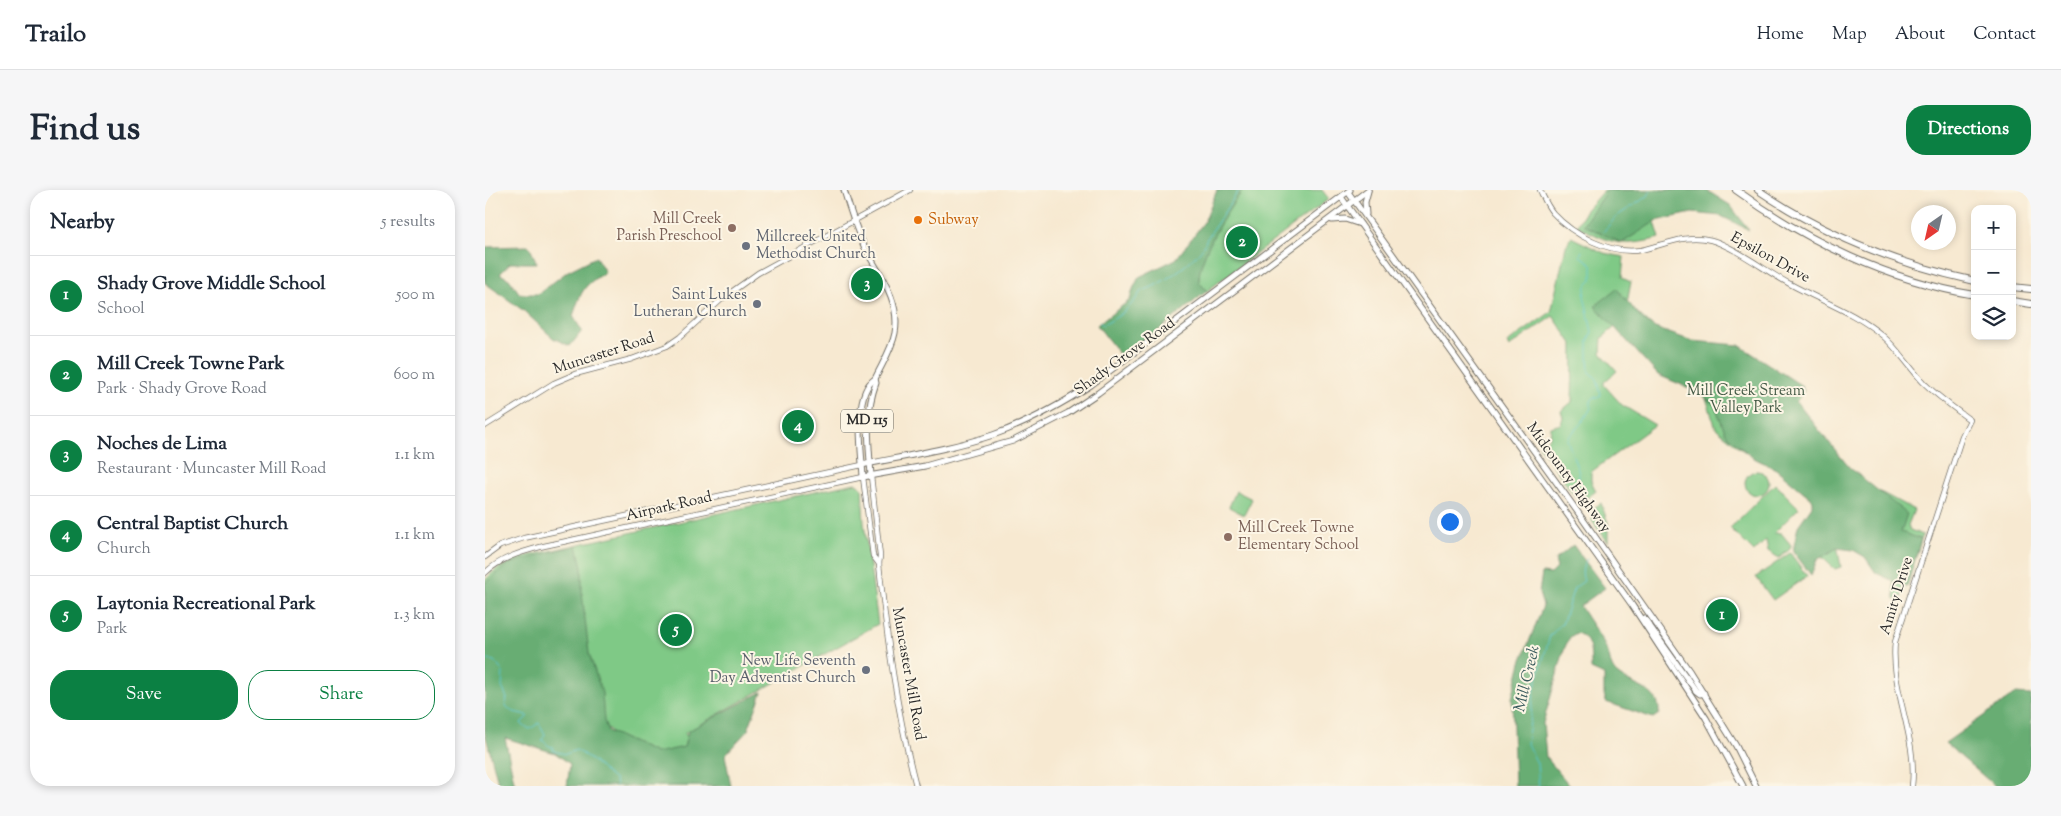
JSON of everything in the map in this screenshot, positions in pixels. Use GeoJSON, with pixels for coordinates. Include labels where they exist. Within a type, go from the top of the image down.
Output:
{"type":"FeatureCollection","features":[{"type":"Feature","properties":{"kind":"highway"},"geometry":{"type":"LineString","coordinates":[[1736,190],[1793,228],[1828,246],[1901,276],[1971,294]]}},
{"type":"Feature","properties":{"kind":"highway"},"geometry":{"type":"LineString","coordinates":[[1759,190],[1817,225],[1863,247],[1913,265],[1971,280]]}},
{"type":"Feature","properties":{"kind":"highway"},"geometry":{"type":"LineString","coordinates":[[2016,287],[2031,289]]}},
{"type":"Feature","properties":{"kind":"highway"},"geometry":{"type":"LineString","coordinates":[[2016,302],[2031,304]]}},
{"type":"Feature","properties":{"kind":"main road","name":"Muncaster Mill Road"},"geometry":{"type":"LineString","coordinates":[[844,190],[854,222],[865,247],[887,286],[895,312],[895,334],[875,379],[868,385],[861,408],[860,434],[863,477]]}},
{"type":"Feature","properties":{"kind":"main road","name":"Shady Grove Road"},"geometry":{"type":"LineString","coordinates":[[863,477],[925,466],[1013,441],[1068,413],[1183,331],[1369,190]]}},
{"type":"Feature","properties":{"kind":"main road"},"geometry":{"type":"LineString","coordinates":[[1368,219],[1364,207],[1369,190]]}},
{"type":"Feature","properties":{"kind":"main road","name":"Shady Grove Road"},"geometry":{"type":"LineString","coordinates":[[862,465],[991,436],[1032,419],[1064,402],[1091,386],[1349,191]]}},
{"type":"Feature","properties":{"kind":"main road","name":"Midcounty Highway"},"geometry":{"type":"LineString","coordinates":[[1349,191],[1704,693],[1736,746],[1756,786]]}},
{"type":"Feature","properties":{"kind":"main road","name":"Midcounty Highway"},"geometry":{"type":"LineString","coordinates":[[1341,197],[1632,605],[1706,718],[1743,786]]}},
{"type":"Feature","properties":{"kind":"main road"},"geometry":{"type":"LineString","coordinates":[[1329,220],[1345,219],[1361,225]]}},
{"type":"Feature","properties":{"kind":"main road","name":"Muncaster Mill Road"},"geometry":{"type":"LineString","coordinates":[[871,476],[867,420],[876,383],[875,379]]}},
{"type":"Feature","properties":{"kind":"main road"},"geometry":{"type":"LineString","coordinates":[[1632,605],[1638,609],[1696,691],[1704,693]]}},
{"type":"Feature","properties":{"kind":"street","name":"Muncaster Road"},"geometry":{"type":"LineString","coordinates":[[485,426],[554,383],[575,374],[632,359],[667,346],[739,286],[778,262],[910,190]]}},
{"type":"Feature","properties":{"kind":"street","name":"Epsilon Drive"},"geometry":{"type":"LineString","coordinates":[[1540,190],[1547,206],[1563,223],[1577,233],[1606,247],[1622,250],[1639,250],[1693,236],[1722,245],[1790,284],[1863,322],[1893,346],[1923,382],[1945,402],[1970,420]]}},
{"type":"Feature","properties":{"kind":"street","name":"Amity Drive"},"geometry":{"type":"LineString","coordinates":[[1912,786],[1913,764],[1895,672],[1895,642],[1962,436],[1970,420]]}},
{"type":"Feature","properties":{"kind":"street","name":"Airpark Road"},"geometry":{"type":"LineString","coordinates":[[485,557],[500,546],[524,538],[862,465]]}},
{"type":"Feature","properties":{"kind":"street","name":"Muncaster Mill Road"},"geometry":{"type":"LineString","coordinates":[[871,476],[880,556],[879,564],[896,698],[916,786]]}},
{"type":"Feature","properties":{"kind":"street","name":"Muncaster Mill Road"},"geometry":{"type":"LineString","coordinates":[[863,477],[873,556],[879,564]]}},
{"type":"Feature","properties":{"kind":"street","name":"Airpark Road"},"geometry":{"type":"LineString","coordinates":[[485,573],[493,565],[511,556],[544,546],[863,477]]}},
{"type":"Feature","properties":{"kind":"green space"},"geometry":{"type":"Polygon","coordinates":[[[1217,190],[1243,190],[1222,221],[1203,260],[1199,282],[1207,291],[1123,359],[1097,325],[1130,300],[1139,277],[1176,259],[1204,222],[1217,190]]]}},
{"type":"Feature","properties":{"kind":"green space"},"geometry":{"type":"Polygon","coordinates":[[[1243,190],[1322,190],[1329,199],[1207,291],[1199,283],[1199,273],[1203,261],[1214,234],[1243,190]]]}},
{"type":"Feature","properties":{"kind":"green space"},"geometry":{"type":"Polygon","coordinates":[[[1604,190],[1701,190],[1654,219],[1660,238],[1625,243],[1608,240],[1577,226],[1585,211],[1604,190]]]}},
{"type":"Feature","properties":{"kind":"green space"},"geometry":{"type":"Polygon","coordinates":[[[1607,190],[1706,190],[1730,205],[1749,230],[1721,216],[1692,213],[1656,221],[1622,243],[1583,225],[1607,190]]]}},
{"type":"Feature","properties":{"kind":"green space","name":"Mill Creek Stream Valley Park"},"geometry":{"type":"Polygon","coordinates":[[[1571,237],[1604,253],[1624,257],[1622,278],[1631,282],[1627,303],[1669,342],[1735,351],[1804,390],[1796,402],[1848,468],[1875,489],[1914,510],[1908,525],[1910,530],[1923,535],[1901,598],[1895,600],[1892,570],[1864,550],[1837,545],[1841,567],[1835,569],[1796,534],[1833,492],[1764,433],[1745,452],[1716,428],[1705,395],[1659,374],[1616,326],[1602,338],[1601,353],[1617,371],[1604,382],[1604,385],[1622,405],[1655,425],[1591,472],[1591,481],[1596,491],[1587,498],[1575,496],[1539,446],[1550,437],[1551,427],[1561,424],[1563,417],[1561,411],[1572,402],[1573,345],[1553,316],[1509,347],[1507,343],[1551,312],[1566,246],[1571,237]]]}},
{"type":"Feature","properties":{"kind":"green space"},"geometry":{"type":"Polygon","coordinates":[[[529,246],[537,263],[510,263],[500,274],[509,279],[520,294],[538,294],[568,271],[596,257],[605,272],[587,286],[581,295],[573,316],[582,331],[570,346],[553,338],[524,311],[485,283],[485,247],[529,246]]]}},
{"type":"Feature","properties":{"kind":"green space"},"geometry":{"type":"Polygon","coordinates":[[[1617,289],[1643,320],[1655,328],[1692,341],[1739,345],[1802,386],[1794,399],[1849,467],[1907,514],[1901,532],[1921,539],[1907,587],[1876,573],[1865,557],[1853,550],[1837,548],[1817,560],[1811,575],[1793,551],[1798,526],[1812,506],[1812,499],[1776,469],[1752,457],[1726,434],[1715,406],[1699,392],[1658,375],[1595,306],[1617,289]]]}},
{"type":"Feature","properties":{"kind":"green space"},"geometry":{"type":"Polygon","coordinates":[[[1757,471],[1762,472],[1768,478],[1768,488],[1762,494],[1757,495],[1752,494],[1746,488],[1745,483],[1746,478],[1752,472],[1757,471]]]}},
{"type":"Feature","properties":{"kind":"green space"},"geometry":{"type":"Polygon","coordinates":[[[855,483],[862,488],[864,523],[878,624],[685,733],[716,786],[657,786],[612,732],[531,663],[485,637],[485,580],[495,570],[517,558],[855,483]]]}},
{"type":"Feature","properties":{"kind":"green space"},"geometry":{"type":"Polygon","coordinates":[[[1775,484],[1799,508],[1774,533],[1781,533],[1791,545],[1790,549],[1779,558],[1768,551],[1766,540],[1754,552],[1730,528],[1775,484]]]}},
{"type":"Feature","properties":{"kind":"green space"},"geometry":{"type":"Polygon","coordinates":[[[1236,491],[1252,499],[1244,515],[1229,507],[1236,491]]]}},
{"type":"Feature","properties":{"kind":"green space"},"geometry":{"type":"Polygon","coordinates":[[[1601,503],[1608,523],[1608,542],[1592,521],[1594,508],[1601,503]]]}},
{"type":"Feature","properties":{"kind":"green space"},"geometry":{"type":"Polygon","coordinates":[[[577,545],[582,568],[582,593],[589,653],[602,693],[604,721],[608,731],[656,753],[684,747],[688,731],[762,692],[748,730],[725,755],[731,786],[567,786],[570,764],[555,753],[505,738],[515,786],[499,786],[485,733],[485,583],[508,564],[577,545]]]}},
{"type":"Feature","properties":{"kind":"green space"},"geometry":{"type":"Polygon","coordinates":[[[1573,545],[1605,588],[1580,606],[1603,642],[1615,672],[1651,693],[1658,705],[1659,714],[1653,718],[1606,702],[1604,675],[1591,669],[1588,643],[1585,638],[1576,633],[1570,637],[1565,647],[1543,723],[1546,757],[1570,786],[1515,786],[1512,698],[1521,662],[1543,606],[1539,593],[1542,573],[1551,574],[1557,568],[1555,560],[1573,545]]]}},
{"type":"Feature","properties":{"kind":"green space"},"geometry":{"type":"Polygon","coordinates":[[[1790,553],[1807,576],[1773,600],[1756,577],[1790,553]]]}},
{"type":"Feature","properties":{"kind":"green space"},"geometry":{"type":"Polygon","coordinates":[[[2015,694],[2031,695],[2031,786],[1995,786],[1945,743],[2015,694]]]}},
{"type":"Feature","properties":{"kind":"waterway"},"geometry":{"type":"LineString","coordinates":[[1098,321],[1103,325],[1115,318],[1130,306],[1141,291],[1168,278],[1189,262],[1203,247],[1239,190]]}},
{"type":"Feature","properties":{"kind":"waterway","name":"Mill Creek"},"geometry":{"type":"LineString","coordinates":[[1604,231],[1617,216],[1648,196],[1651,190]]}},
{"type":"Feature","properties":{"kind":"waterway","name":"Mill Creek"},"geometry":{"type":"LineString","coordinates":[[1579,484],[1579,473],[1567,439],[1583,421],[1591,408],[1591,401],[1594,397],[1598,398],[1601,395],[1597,379],[1589,371],[1588,341],[1592,332],[1584,296],[1586,286],[1592,280],[1592,264],[1580,256],[1582,251]]}},
{"type":"Feature","properties":{"kind":"waterway","name":"Mill Creek"},"geometry":{"type":"LineString","coordinates":[[1539,786],[1537,763],[1527,744],[1535,686],[1550,636],[1563,622],[1574,588],[1584,581],[1583,570],[1587,559]]}},
{"type":"Feature","properties":{"kind":"waterway"},"geometry":{"type":"LineString","coordinates":[[485,658],[494,661],[503,672],[502,687],[507,698],[505,704],[510,710],[528,716],[521,723],[525,727],[530,729],[539,723],[545,734],[542,740],[553,747],[553,751],[566,754],[576,750],[615,780],[616,786]]}},
{"type":"Feature","properties":{"kind":"place","name":"Subway"},"geometry":{"type":"Point","coordinates":[918,220]}},
{"type":"Feature","properties":{"kind":"place","name":"Mill Creek Parish Preschool"},"geometry":{"type":"Point","coordinates":[732,228]}},
{"type":"Feature","properties":{"kind":"place","name":"Mill Creek Towne Park"},"geometry":{"type":"Point","coordinates":[1242,242]}},
{"type":"Feature","properties":{"kind":"place","name":"Millcreek United Methodist Church"},"geometry":{"type":"Point","coordinates":[746,246]}},
{"type":"Feature","properties":{"kind":"place","name":"Noches de Lima"},"geometry":{"type":"Point","coordinates":[867,284]}},
{"type":"Feature","properties":{"kind":"place","name":"Saint Lukes Lutheran Church"},"geometry":{"type":"Point","coordinates":[757,304]}},
{"type":"Feature","properties":{"kind":"place","name":"Central Baptist Church"},"geometry":{"type":"Point","coordinates":[798,426]}},
{"type":"Feature","properties":{"kind":"place","name":"Mill Creek Towne Elementary School"},"geometry":{"type":"Point","coordinates":[1228,537]}},
{"type":"Feature","properties":{"kind":"place","name":"Shady Grove Middle School"},"geometry":{"type":"Point","coordinates":[1722,615]}},
{"type":"Feature","properties":{"kind":"place","name":"Laytonia Recreational Park"},"geometry":{"type":"Point","coordinates":[676,630]}},
{"type":"Feature","properties":{"kind":"place","name":"New Life Seventh Day Adventist Church"},"geometry":{"type":"Point","coordinates":[866,670]}}]}
